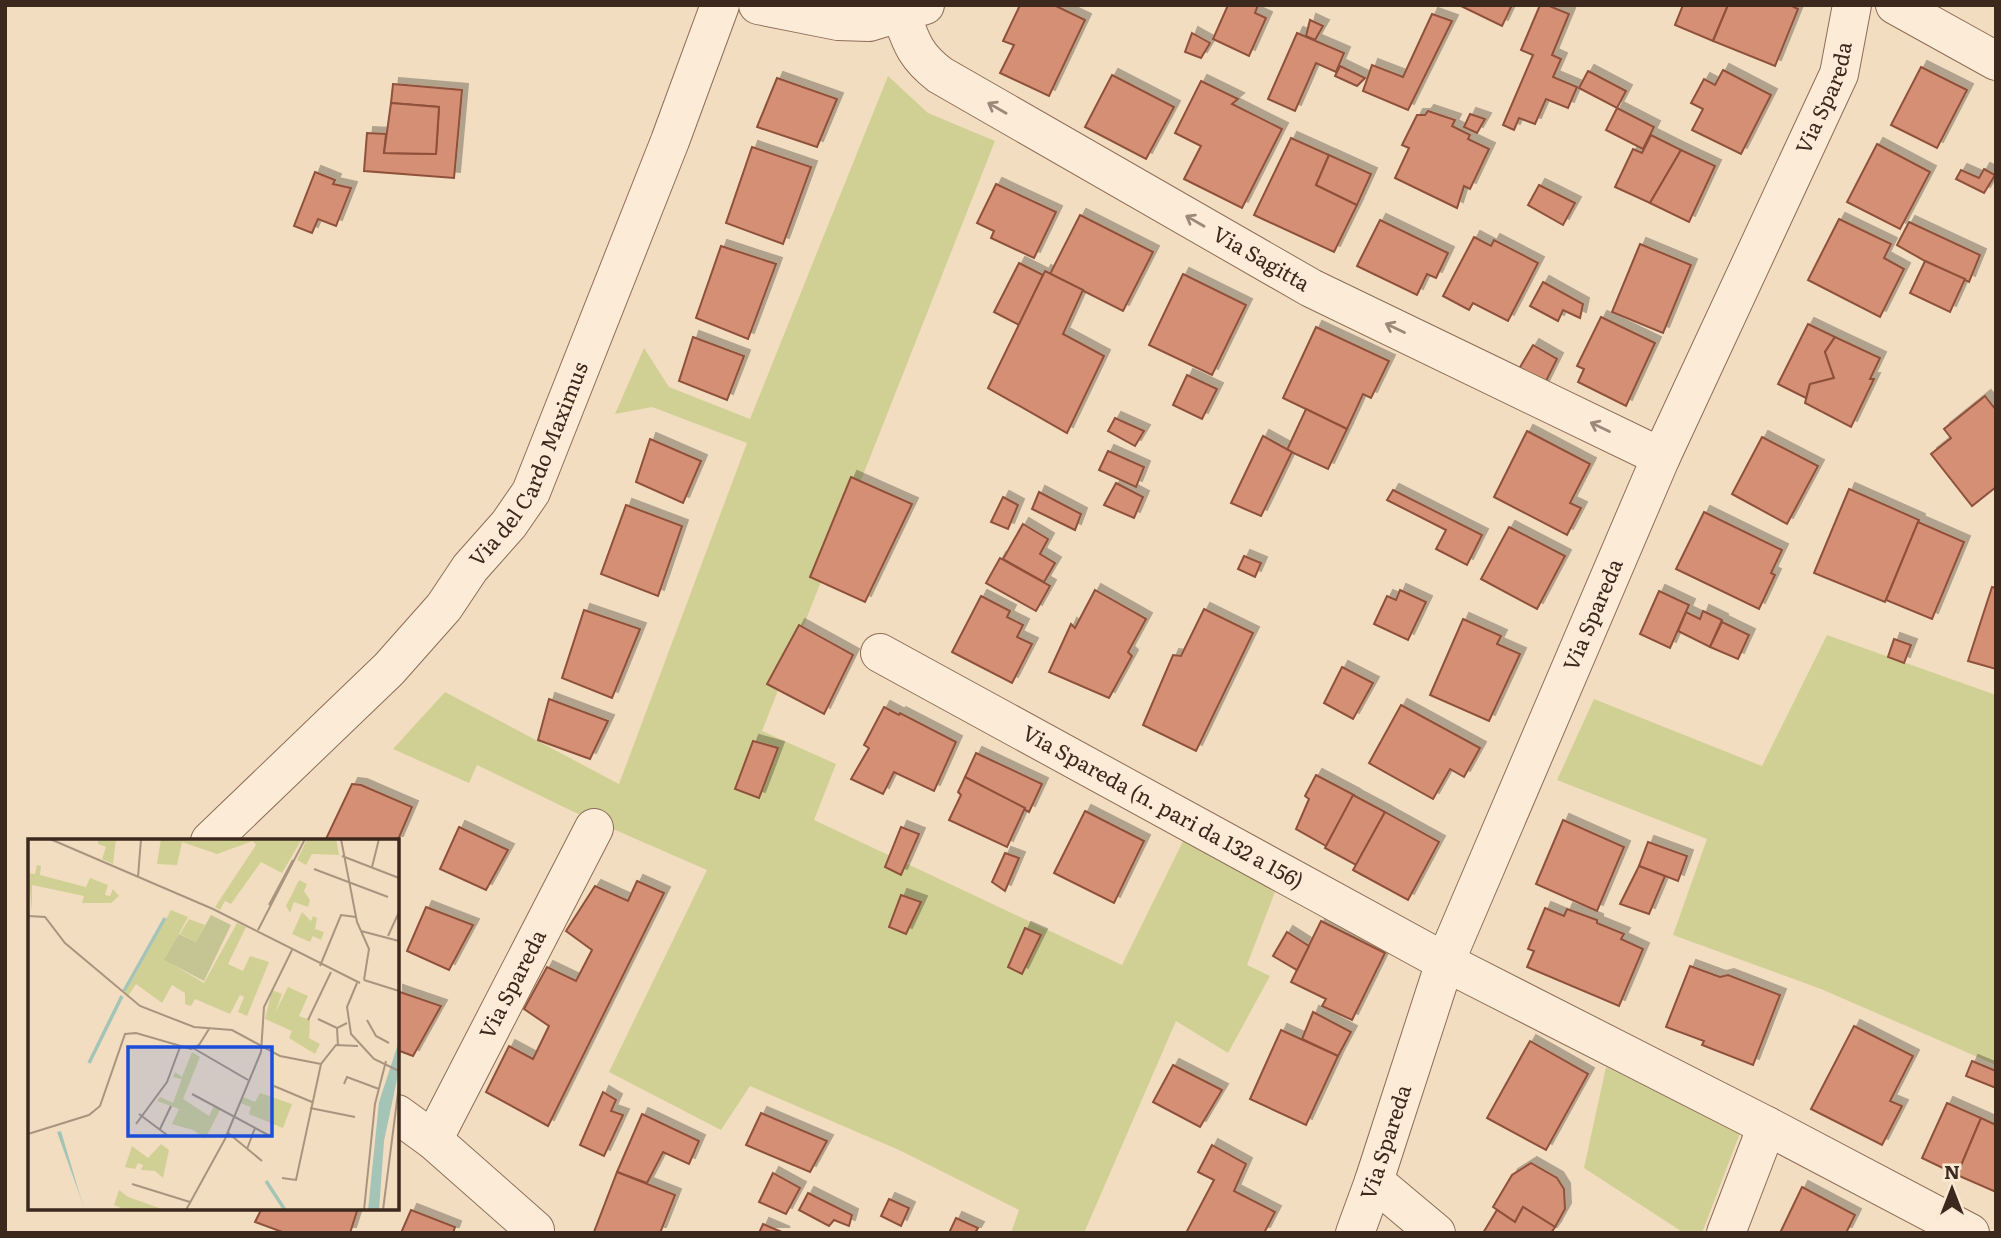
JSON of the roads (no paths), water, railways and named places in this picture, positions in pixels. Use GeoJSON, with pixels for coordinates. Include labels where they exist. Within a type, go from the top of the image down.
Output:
{"type":"FeatureCollection","features":[{"type":"Feature","properties":{"kind":"street","name":"Via del Cardo Maximus"},"geometry":{"type":"LineString","coordinates":[[212,839],[389,669],[443,607],[470,568],[509,524],[531,492],[670,141],[720,5]]}},
{"type":"Feature","properties":{"kind":"street"},"geometry":{"type":"LineString","coordinates":[[758,5],[838,21],[869,22],[913,9]]}},
{"type":"Feature","properties":{"kind":"street","name":"Via Spareda"},"geometry":{"type":"LineString","coordinates":[[1355,1233],[1444,962],[1661,457],[1839,74],[1852,5]]}},
{"type":"Feature","properties":{"kind":"street"},"geometry":{"type":"LineString","coordinates":[[1895,5],[1996,61]]}},
{"type":"Feature","properties":{"kind":"street","name":"Via Sagitta"},"geometry":{"type":"LineString","coordinates":[[913,9],[914,49],[923,62],[940,75],[1311,288],[1661,457]]}},
{"type":"Feature","properties":{"kind":"street","name":"Via Spareda (n. pari da 132 a 156)"},"geometry":{"type":"LineString","coordinates":[[880,653],[1444,962],[1767,1126],[1970,1233]]}},
{"type":"Feature","properties":{"kind":"street","name":"Via Spareda"},"geometry":{"type":"LineString","coordinates":[[433,1140],[594,828]]}},
{"type":"Feature","properties":{"kind":"street"},"geometry":{"type":"LineString","coordinates":[[399,1115],[433,1140],[535,1230]]}},
{"type":"Feature","properties":{"kind":"street"},"geometry":{"type":"LineString","coordinates":[[1726,1233],[1767,1126]]}},
{"type":"Feature","properties":{"kind":"street"},"geometry":{"type":"LineString","coordinates":[[1374,1181],[1436,1233]]}}]}
